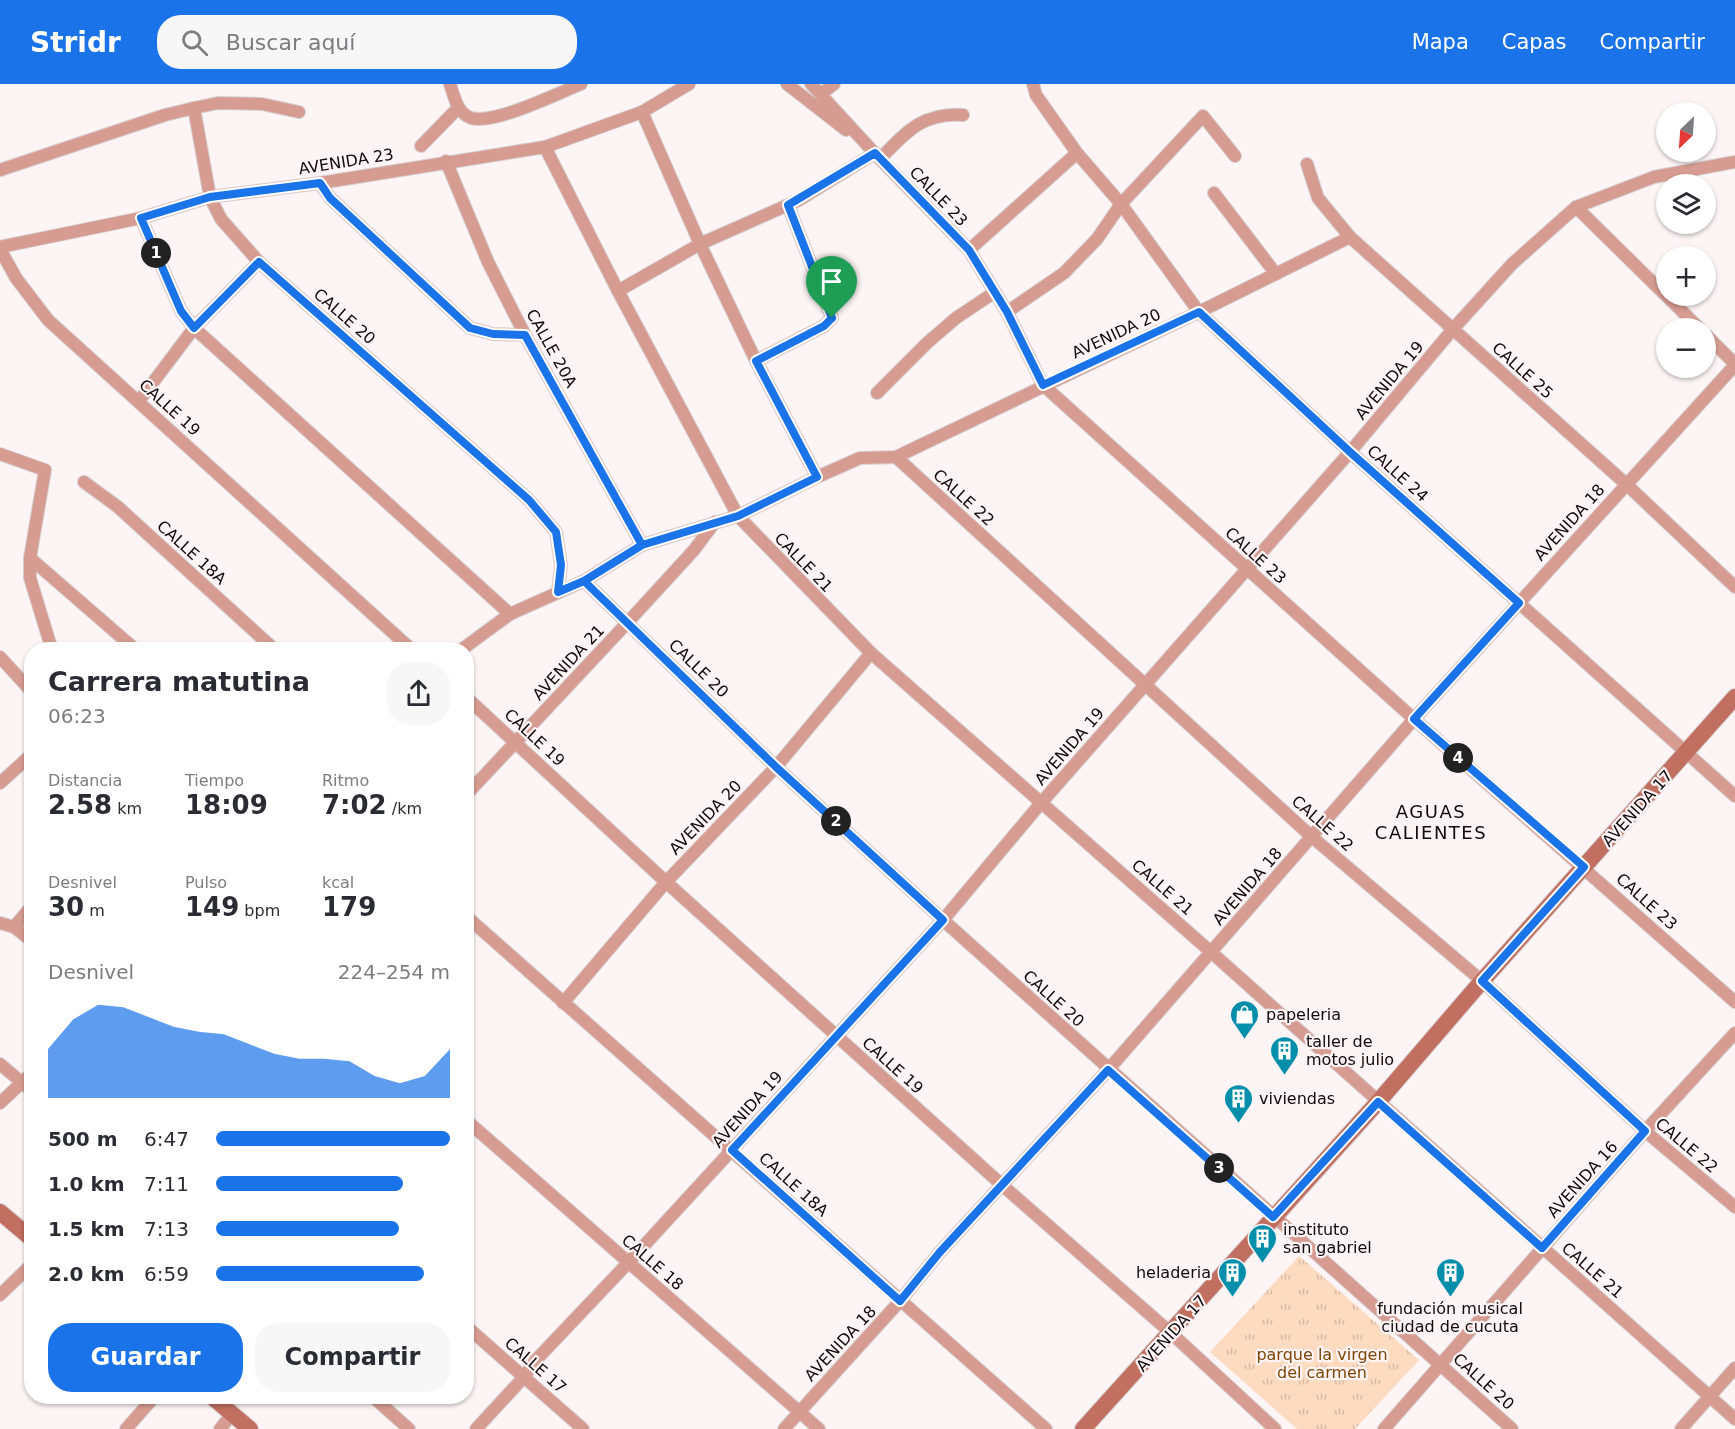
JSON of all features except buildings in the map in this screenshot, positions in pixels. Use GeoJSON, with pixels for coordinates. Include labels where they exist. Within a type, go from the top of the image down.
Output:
{"type":"FeatureCollection","features":[{"type":"Feature","properties":{"kind":"street"},"geometry":{"type":"LineString","coordinates":[[450,84],[458,108],[471,118],[496,117],[581,84]]}},
{"type":"Feature","properties":{"kind":"street","name":"AVENIDA 23"},"geometry":{"type":"LineString","coordinates":[[0,248],[141,218],[210,197],[320,183],[446,161],[545,147],[642,112],[689,84]]}},
{"type":"Feature","properties":{"kind":"street"},"geometry":{"type":"LineString","coordinates":[[787,84],[852,134],[862,139]]}},
{"type":"Feature","properties":{"kind":"street","name":"CALLE 23"},"geometry":{"type":"LineString","coordinates":[[811,84],[877,156],[969,250],[1007,312],[1043,385],[1414,719],[1735,1002]]}},
{"type":"Feature","properties":{"kind":"street"},"geometry":{"type":"LineString","coordinates":[[821,94],[834,84]]}},
{"type":"Feature","properties":{"kind":"street","name":"CALLE 24"},"geometry":{"type":"LineString","coordinates":[[1034,90],[1077,153],[1121,204],[1199,312],[1350,452],[1735,796]]}},
{"type":"Feature","properties":{"kind":"street"},"geometry":{"type":"LineString","coordinates":[[0,170],[165,115],[218,103],[261,104],[299,112]]}},
{"type":"Feature","properties":{"kind":"street","name":"CALLE 20"},"geometry":{"type":"LineString","coordinates":[[194,108],[210,197],[221,219],[259,262],[529,500],[556,532],[561,565],[558,592]]}},
{"type":"Feature","properties":{"kind":"street"},"geometry":{"type":"LineString","coordinates":[[421,146],[458,108]]}},
{"type":"Feature","properties":{"kind":"street"},"geometry":{"type":"LineString","coordinates":[[642,112],[700,244],[756,361],[817,477]]}},
{"type":"Feature","properties":{"kind":"street"},"geometry":{"type":"LineString","coordinates":[[618,291],[700,244],[788,205],[877,156],[908,130],[923,121],[945,114],[963,115]]}},
{"type":"Feature","properties":{"kind":"street"},"geometry":{"type":"LineString","coordinates":[[1007,312],[1064,273],[1097,239],[1121,204],[1203,116],[1235,156]]}},
{"type":"Feature","properties":{"kind":"street","name":"CALLE 21"},"geometry":{"type":"LineString","coordinates":[[545,147],[618,291],[738,516],[871,653],[1211,952],[1735,1419]]}},
{"type":"Feature","properties":{"kind":"street"},"geometry":{"type":"LineString","coordinates":[[969,250],[1077,153]]}},
{"type":"Feature","properties":{"kind":"street","name":"CALLE 20A"},"geometry":{"type":"LineString","coordinates":[[446,161],[488,262],[525,335],[642,545]]}},
{"type":"Feature","properties":{"kind":"street","name":"AVENIDA 19"},"geometry":{"type":"LineString","coordinates":[[476,1429],[524,1377],[535,1361],[943,920],[1041,803],[1247,570],[1453,329],[1512,264],[1576,207],[1654,177],[1735,162]]}},
{"type":"Feature","properties":{"kind":"street","name":"CALLE 25"},"geometry":{"type":"LineString","coordinates":[[1307,164],[1318,198],[1350,237],[1626,484],[1735,587]]}},
{"type":"Feature","properties":{"kind":"street"},"geometry":{"type":"LineString","coordinates":[[320,183],[330,198],[470,328],[493,334],[525,335]]}},
{"type":"Feature","properties":{"kind":"street"},"geometry":{"type":"LineString","coordinates":[[1214,193],[1276,274]]}},
{"type":"Feature","properties":{"kind":"street"},"geometry":{"type":"LineString","coordinates":[[756,361],[824,326],[832,318],[788,205]]}},
{"type":"Feature","properties":{"kind":"street"},"geometry":{"type":"LineString","coordinates":[[1576,207],[1689,318]]}},
{"type":"Feature","properties":{"kind":"street"},"geometry":{"type":"LineString","coordinates":[[141,218],[181,311],[194,328],[510,614]]}},
{"type":"Feature","properties":{"kind":"street","name":"AVENIDA 20"},"geometry":{"type":"LineString","coordinates":[[896,457],[1350,237]]}},
{"type":"Feature","properties":{"kind":"street","name":"CALLE 19"},"geometry":{"type":"LineString","coordinates":[[0,248],[16,278],[48,320],[139,400],[401,642]]}},
{"type":"Feature","properties":{"kind":"street"},"geometry":{"type":"LineString","coordinates":[[139,400],[194,328],[259,262]]}},
{"type":"Feature","properties":{"kind":"street"},"geometry":{"type":"LineString","coordinates":[[877,393],[927,343],[956,318],[995,292]]}},
{"type":"Feature","properties":{"kind":"street"},"geometry":{"type":"LineString","coordinates":[[1716,345],[1735,364]]}},
{"type":"Feature","properties":{"kind":"street","name":"AVENIDA 18"},"geometry":{"type":"LineString","coordinates":[[784,1429],[900,1301],[940,1252],[1108,1070],[1414,719],[1735,364]]}},
{"type":"Feature","properties":{"kind":"street"},"geometry":{"type":"LineString","coordinates":[[0,454],[45,470],[30,558],[30,578],[50,642]]}},
{"type":"Feature","properties":{"kind":"street"},"geometry":{"type":"LineString","coordinates":[[472,642],[510,614],[584,581],[642,545],[738,516],[860,458],[896,457]]}},
{"type":"Feature","properties":{"kind":"street","name":"CALLE 22"},"geometry":{"type":"LineString","coordinates":[[896,457],[1312,837],[1482,981],[1645,1131],[1735,1207]]}},
{"type":"Feature","properties":{"kind":"street","name":"CALLE 18A"},"geometry":{"type":"LineString","coordinates":[[84,482],[118,507],[266,642]]}},
{"type":"Feature","properties":{"kind":"street","name":"AVENIDA 21"},"geometry":{"type":"LineString","coordinates":[[474,787],[694,550],[716,522]]}},
{"type":"Feature","properties":{"kind":"street"},"geometry":{"type":"LineString","coordinates":[[30,558],[127,642]]}},
{"type":"Feature","properties":{"kind":"street","name":"CALLE 20"},"geometry":{"type":"LineString","coordinates":[[584,581],[776,767],[943,920],[1512,1429]]}},
{"type":"Feature","properties":{"kind":"street","name":"AVENIDA 20"},"geometry":{"type":"LineString","coordinates":[[563,1003],[666,882],[776,767],[871,653]]}},
{"type":"Feature","properties":{"kind":"street"},"geometry":{"type":"LineString","coordinates":[[0,657],[24,683]]}},
{"type":"Feature","properties":{"kind":"street","name":"AVENIDA 17"},"geometry":{"type":"LineString","coordinates":[[1083,1429],[1378,1102],[1482,981],[1735,697]]}},
{"type":"Feature","properties":{"kind":"street","name":"CALLE 19"},"geometry":{"type":"LineString","coordinates":[[474,704],[517,741],[666,882],[1275,1429]]}},
{"type":"Feature","properties":{"kind":"street"},"geometry":{"type":"LineString","coordinates":[[0,783],[24,761]]}},
{"type":"Feature","properties":{"kind":"street"},"geometry":{"type":"LineString","coordinates":[[14,927],[24,915]]}},
{"type":"Feature","properties":{"kind":"street"},"geometry":{"type":"LineString","coordinates":[[0,923],[14,927],[24,935]]}},
{"type":"Feature","properties":{"kind":"street","name":"CALLE 18A"},"geometry":{"type":"LineString","coordinates":[[474,923],[1046,1429]]}},
{"type":"Feature","properties":{"kind":"street","name":"AVENIDA 16"},"geometry":{"type":"LineString","coordinates":[[1384,1429],[1645,1131],[1735,1033]]}},
{"type":"Feature","properties":{"kind":"street"},"geometry":{"type":"LineString","coordinates":[[0,1064],[24,1084]]}},
{"type":"Feature","properties":{"kind":"street"},"geometry":{"type":"LineString","coordinates":[[0,1103],[24,1089]]}},
{"type":"Feature","properties":{"kind":"street","name":"CALLE 18"},"geometry":{"type":"LineString","coordinates":[[474,1127],[819,1429]]}},
{"type":"Feature","properties":{"kind":"street"},"geometry":{"type":"LineString","coordinates":[[0,1212],[24,1232]]}},
{"type":"Feature","properties":{"kind":"street"},"geometry":{"type":"LineString","coordinates":[[0,1295],[24,1272]]}},
{"type":"Feature","properties":{"kind":"street","name":"CALLE 17"},"geometry":{"type":"LineString","coordinates":[[474,1333],[584,1429]]}},
{"type":"Feature","properties":{"kind":"street"},"geometry":{"type":"LineString","coordinates":[[1682,1429],[1735,1368]]}},
{"type":"Feature","properties":{"kind":"street"},"geometry":{"type":"LineString","coordinates":[[126,1429],[148,1404]]}},
{"type":"Feature","properties":{"kind":"street"},"geometry":{"type":"LineString","coordinates":[[220,1404],[250,1429]]}},
{"type":"Feature","properties":{"kind":"street"},"geometry":{"type":"LineString","coordinates":[[381,1404],[409,1429]]}},
{"type":"Feature","properties":{"kind":"street"},"geometry":{"type":"LineString","coordinates":[[220,1429],[232,1414]]}},
{"type":"Feature","properties":{"kind":"green space","name":"parque la virgen del carmen"},"geometry":{"type":"Polygon","coordinates":[[[1299,1256],[1419,1360],[1355,1429],[1297,1429],[1210,1352],[1299,1256]]]}},
{"type":"Feature","properties":{"kind":"place","name":"papeleria"},"geometry":{"type":"Point","coordinates":[1245,1040]}},
{"type":"Feature","properties":{"kind":"place","name":"taller de motos julio"},"geometry":{"type":"Point","coordinates":[1285,1076]}},
{"type":"Feature","properties":{"kind":"place","name":"viviendas"},"geometry":{"type":"Point","coordinates":[1238,1124]}},
{"type":"Feature","properties":{"kind":"place","name":"instituto san gabriel"},"geometry":{"type":"Point","coordinates":[1262,1264]}},
{"type":"Feature","properties":{"kind":"place","name":"heladeria"},"geometry":{"type":"Point","coordinates":[1232,1298]}},
{"type":"Feature","properties":{"kind":"place","name":"fundación musical ciudad de cucuta"},"geometry":{"type":"Point","coordinates":[1450,1298]}},
{"type":"Feature","properties":{"kind":"district","name":"AGUAS CALIENTES"},"geometry":{"type":"Point","coordinates":[1431,822]}},
{"type":"Feature","properties":{"kind":"route"},"geometry":{"type":"LineString","coordinates":[[832,318],[788,205],[875,153],[969,250],[1007,312],[1043,385],[1199,312],[1350,452],[1519,603],[1414,719],[1584,867],[1482,981],[1645,1131],[1542,1248],[1378,1102],[1273,1217],[1108,1070],[928,1265],[900,1301],[732,1150],[943,920],[776,767],[584,581],[642,545],[525,335],[493,334],[470,328],[330,198],[320,183],[210,197],[141,218],[181,311],[194,328],[259,262],[529,500],[556,532],[561,565],[558,592],[584,581],[642,545],[738,516],[817,477],[756,361],[824,326],[832,318]]}}]}
